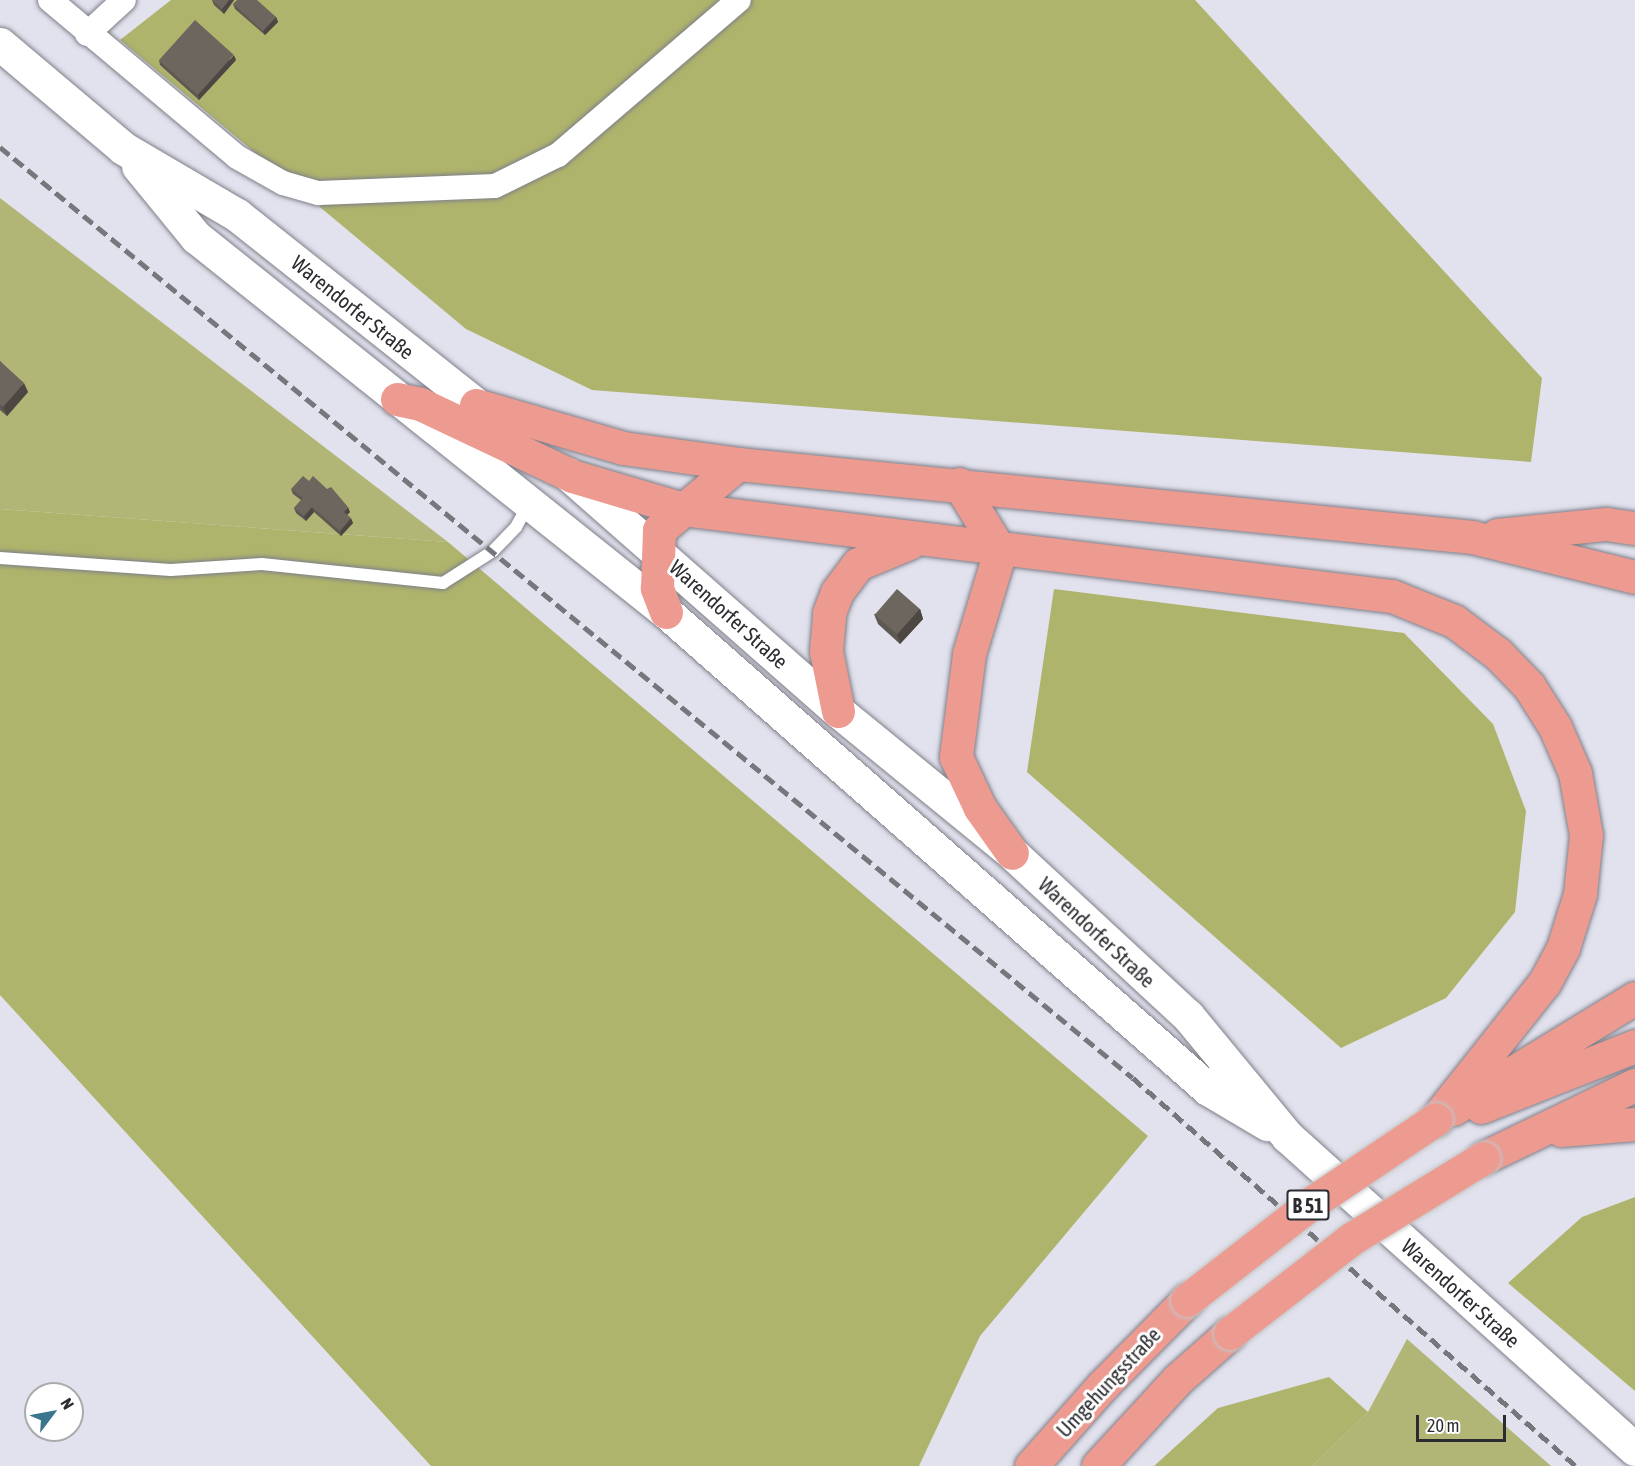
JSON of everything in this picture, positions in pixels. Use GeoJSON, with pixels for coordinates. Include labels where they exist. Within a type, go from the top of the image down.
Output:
{"type":"FeatureCollection","features":[{"type":"Feature","properties":{"kind":"highway"},"geometry":{"type":"LineString","coordinates":[[397,399],[420,404],[572,476],[683,509],[914,541],[1392,596],[1454,621],[1498,654],[1529,686],[1555,727],[1575,773],[1586,835],[1580,894],[1563,948],[1544,983],[1436,1119]]}},
{"type":"Feature","properties":{"kind":"highway"},"geometry":{"type":"LineString","coordinates":[[476,405],[623,448],[738,464],[959,484],[1472,537],[1635,577]]}},
{"type":"Feature","properties":{"kind":"highway"},"geometry":{"type":"LineString","coordinates":[[666,612],[657,588],[656,549],[659,530],[738,464]]}},
{"type":"Feature","properties":{"kind":"highway"},"geometry":{"type":"LineString","coordinates":[[959,484],[1000,551],[969,654],[956,757],[981,808],[1012,854]]}},
{"type":"Feature","properties":{"kind":"highway"},"geometry":{"type":"LineString","coordinates":[[1472,537],[1606,524],[1635,528]]}},
{"type":"Feature","properties":{"kind":"highway"},"geometry":{"type":"LineString","coordinates":[[838,711],[826,651],[829,613],[837,592],[858,564],[914,541]]}},
{"type":"Feature","properties":{"kind":"highway"},"geometry":{"type":"LineString","coordinates":[[1436,1119],[1635,998]]}},
{"type":"Feature","properties":{"kind":"highway","name":"B 51"},"geometry":{"type":"LineString","coordinates":[[1436,1119],[1504,1101],[1635,1046]]}},
{"type":"Feature","properties":{"kind":"highway","name":"B 51"},"geometry":{"type":"LineString","coordinates":[[1098,1466],[1178,1379],[1230,1333],[1351,1239],[1483,1158],[1635,1085]]}},
{"type":"Feature","properties":{"kind":"highway","name":"Umgehungsstraße"},"geometry":{"type":"LineString","coordinates":[[1031,1466],[1103,1385],[1187,1300],[1313,1202],[1436,1119]]}},
{"type":"Feature","properties":{"kind":"highway"},"geometry":{"type":"LineString","coordinates":[[1538,1132],[1635,1124]]}},
{"type":"Feature","properties":{"kind":"main road","name":"Warendorfer Straße"},"geometry":{"type":"LineString","coordinates":[[0,44],[123,148],[237,215],[476,405],[572,476],[838,711],[1012,854],[1188,1016],[1287,1136],[1635,1449]]}},
{"type":"Feature","properties":{"kind":"main road","name":"Warendorfer Straße"},"geometry":{"type":"LineString","coordinates":[[123,148],[196,237],[528,505],[666,612],[1208,1089],[1287,1136]]}},
{"type":"Feature","properties":{"kind":"street"},"geometry":{"type":"LineString","coordinates":[[50,0],[87,34],[237,157],[283,183],[319,193],[390,192],[495,186],[558,155],[739,0]]}},
{"type":"Feature","properties":{"kind":"street"},"geometry":{"type":"LineString","coordinates":[[87,34],[124,0]]}},
{"type":"Feature","properties":{"kind":"lane"},"geometry":{"type":"LineString","coordinates":[[0,558],[171,570],[262,564],[443,583],[493,551],[516,527],[528,505]]}},
{"type":"Feature","properties":{"kind":"green space"},"geometry":{"type":"Polygon","coordinates":[[[171,0],[1195,0],[1542,378],[1531,462],[592,390],[466,329],[120,40],[171,0]]]}},
{"type":"Feature","properties":{"kind":"green space"},"geometry":{"type":"Polygon","coordinates":[[[0,198],[448,542],[0,509],[0,198]]]}},
{"type":"Feature","properties":{"kind":"green space"},"geometry":{"type":"Polygon","coordinates":[[[0,509],[448,542],[1148,1136],[980,1336],[919,1466],[431,1466],[0,995],[0,509]]]}},
{"type":"Feature","properties":{"kind":"green space"},"geometry":{"type":"Polygon","coordinates":[[[1054,589],[1404,633],[1493,724],[1526,811],[1515,912],[1446,998],[1341,1048],[1027,772],[1054,589]]]}},
{"type":"Feature","properties":{"kind":"green space"},"geometry":{"type":"Polygon","coordinates":[[[1635,1197],[1635,1391],[1508,1283],[1582,1217],[1635,1197]]]}},
{"type":"Feature","properties":{"kind":"green space"},"geometry":{"type":"Polygon","coordinates":[[[1407,1339],[1551,1466],[1312,1466],[1368,1412],[1407,1339]]]}},
{"type":"Feature","properties":{"kind":"green space"},"geometry":{"type":"Polygon","coordinates":[[[1329,1377],[1368,1412],[1312,1466],[1154,1466],[1218,1408],[1329,1377]]]}},
{"type":"Feature","properties":{"kind":"building"},"geometry":{"type":"Polygon","coordinates":[[[212,0],[229,0],[222,9],[212,0]]]}},
{"type":"Feature","properties":{"kind":"building"},"geometry":{"type":"Polygon","coordinates":[[[237,0],[257,0],[276,17],[263,31],[233,4],[237,0]]]}},
{"type":"Feature","properties":{"kind":"building"},"geometry":{"type":"Polygon","coordinates":[[[195,20],[234,55],[198,95],[159,60],[195,20]]]}},
{"type":"Feature","properties":{"kind":"building"},"geometry":{"type":"Polygon","coordinates":[[[0,361],[24,383],[3,407],[0,404],[0,361]]]}},
{"type":"Feature","properties":{"kind":"building"},"geometry":{"type":"Polygon","coordinates":[[[303,476],[309,481],[313,476],[327,489],[331,487],[348,507],[344,512],[351,518],[340,531],[312,507],[304,516],[294,508],[303,498],[291,489],[303,476]]]}},
{"type":"Feature","properties":{"kind":"building"},"geometry":{"type":"Polygon","coordinates":[[[897,589],[920,609],[897,634],[875,615],[897,589]]]}},
{"type":"Feature","properties":{"kind":"railway"},"geometry":{"type":"LineString","coordinates":[[0,147],[1133,1078],[1576,1466]]}}]}
